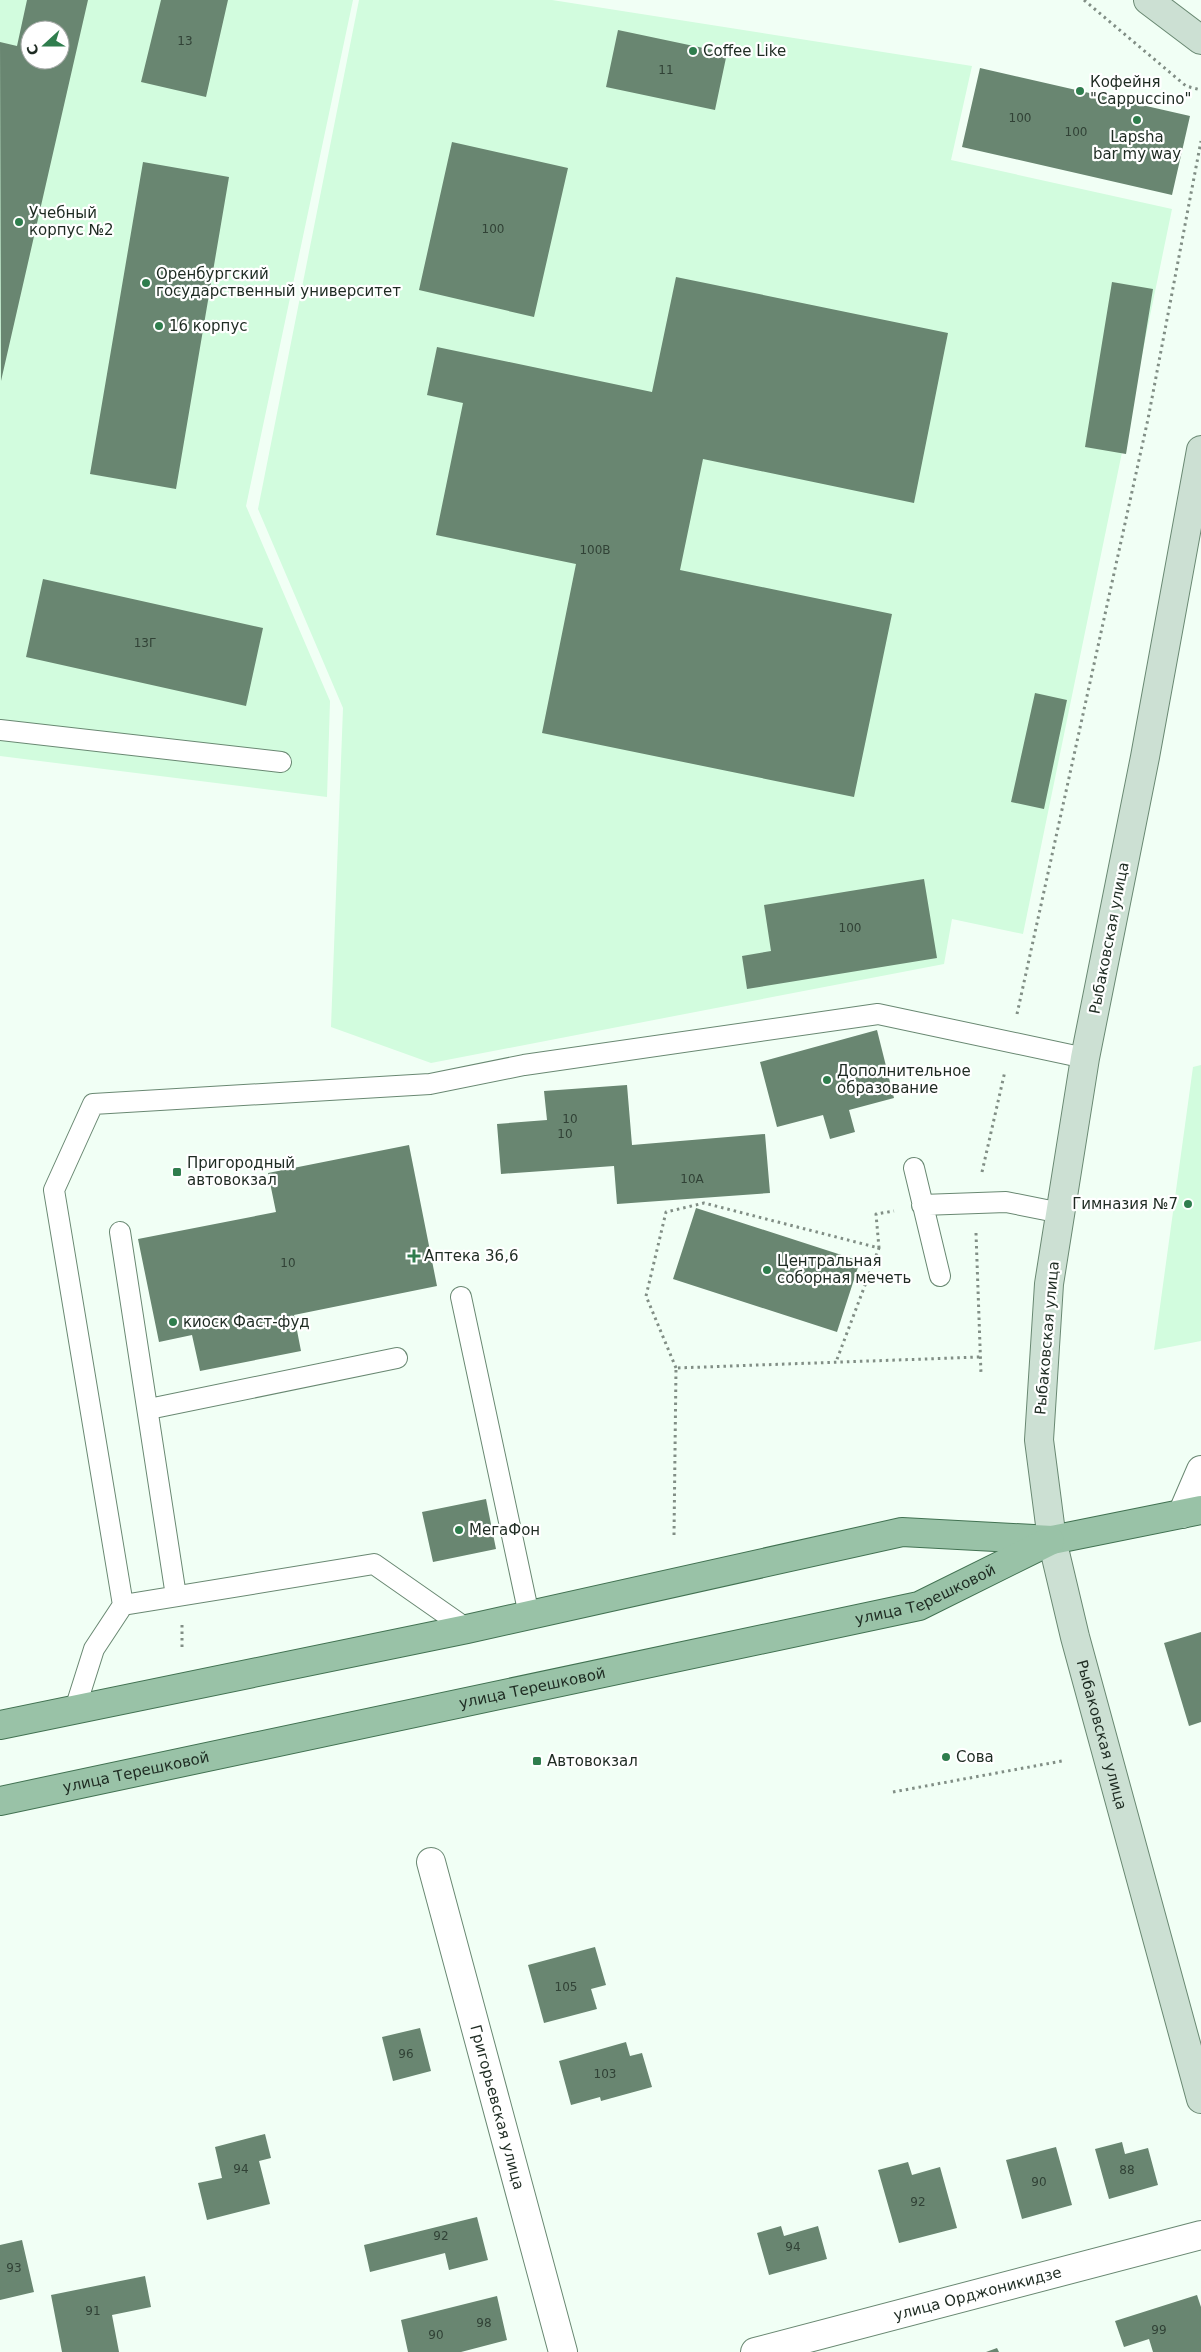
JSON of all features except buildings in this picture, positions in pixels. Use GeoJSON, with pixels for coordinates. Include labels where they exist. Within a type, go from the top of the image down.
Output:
{"type":"FeatureCollection","features":[{"type":"Feature","properties":{"kind":"main road"},"geometry":{"type":"LineString","coordinates":[[1148,0],[1201,40]]}},
{"type":"Feature","properties":{"kind":"main road","name":"Рыбаковская улица"},"geometry":{"type":"LineString","coordinates":[[1201,450],[1145,757],[1086,1058],[1049,1284],[1040,1440],[1052,1540],[1075,1637],[1201,2099]]}},
{"type":"Feature","properties":{"kind":"main road","name":"улица Терешковой"},"geometry":{"type":"LineString","coordinates":[[0,1725],[467,1629],[902,1532],[1052,1540],[1192,1512]]}},
{"type":"Feature","properties":{"kind":"main road","name":"улица Терешковой"},"geometry":{"type":"LineString","coordinates":[[0,1801],[919,1606],[1052,1540]]}},
{"type":"Feature","properties":{"kind":"street"},"geometry":{"type":"LineString","coordinates":[[1192,1512],[1201,1470]]}},
{"type":"Feature","properties":{"kind":"street","name":"Григорьевская улица"},"geometry":{"type":"LineString","coordinates":[[430,1862],[563,2352]]}},
{"type":"Feature","properties":{"kind":"street","name":"улица Орджоникидзе"},"geometry":{"type":"LineString","coordinates":[[755,2352],[1201,2235]]}},
{"type":"Feature","properties":{"kind":"lane"},"geometry":{"type":"LineString","coordinates":[[0,730],[281,762]]}},
{"type":"Feature","properties":{"kind":"lane"},"geometry":{"type":"LineString","coordinates":[[75,1709],[94,1649],[123,1605],[54,1190],[93,1104],[430,1084],[524,1066],[878,1014],[1086,1058]]}},
{"type":"Feature","properties":{"kind":"lane"},"geometry":{"type":"LineString","coordinates":[[914,1168],[940,1276]]}},
{"type":"Feature","properties":{"kind":"lane"},"geometry":{"type":"LineString","coordinates":[[922,1205],[1006,1202],[1061,1213]]}},
{"type":"Feature","properties":{"kind":"lane"},"geometry":{"type":"LineString","coordinates":[[120,1232],[176,1596]]}},
{"type":"Feature","properties":{"kind":"lane"},"geometry":{"type":"LineString","coordinates":[[461,1297],[530,1614]]}},
{"type":"Feature","properties":{"kind":"lane"},"geometry":{"type":"LineString","coordinates":[[148,1409],[397,1358]]}},
{"type":"Feature","properties":{"kind":"lane"},"geometry":{"type":"LineString","coordinates":[[123,1605],[374,1564],[467,1629]]}},
{"type":"Feature","properties":{"kind":"path"},"geometry":{"type":"LineString","coordinates":[[1084,0],[1186,86],[1201,90]]}},
{"type":"Feature","properties":{"kind":"path"},"geometry":{"type":"LineString","coordinates":[[981,1374],[975,1204],[1148,419],[1201,141]]}},
{"type":"Feature","properties":{"kind":"path"},"geometry":{"type":"LineString","coordinates":[[674,1535],[676,1368],[646,1296],[666,1212],[704,1203],[879,1248]]}},
{"type":"Feature","properties":{"kind":"path"},"geometry":{"type":"LineString","coordinates":[[836,1362],[879,1248],[876,1214],[922,1205]]}},
{"type":"Feature","properties":{"kind":"path"},"geometry":{"type":"LineString","coordinates":[[676,1368],[980,1357]]}},
{"type":"Feature","properties":{"kind":"path"},"geometry":{"type":"LineString","coordinates":[[893,1792],[1062,1761]]}},
{"type":"Feature","properties":{"kind":"shaded area","name":"Оренбургский государственный университет"},"geometry":{"type":"Polygon","coordinates":[[[0,0],[353,0],[246,506],[330,701],[327,797],[0,756],[0,0]]]}},
{"type":"Feature","properties":{"kind":"shaded area"},"geometry":{"type":"Polygon","coordinates":[[[359,0],[552,0],[972,66],[951,160],[1172,209],[1023,934],[952,919],[944,964],[431,1063],[331,1027],[343,708],[258,509],[359,0]]]}},
{"type":"Feature","properties":{"kind":"shaded area","name":"Гимназия №7"},"geometry":{"type":"Polygon","coordinates":[[[1201,1065],[1201,1341],[1154,1350],[1193,1067],[1201,1065]]]}},
{"type":"Feature","properties":{"kind":"place","name":"Coffee Like"},"geometry":{"type":"Point","coordinates":[693,51]}},
{"type":"Feature","properties":{"kind":"place","name":"Кофейня \"Cappuccino\""},"geometry":{"type":"Point","coordinates":[1080,91]}},
{"type":"Feature","properties":{"kind":"place","name":"Lapsha bar my way"},"geometry":{"type":"Point","coordinates":[1137,120]}},
{"type":"Feature","properties":{"kind":"place","name":"Учебный корпус №2"},"geometry":{"type":"Point","coordinates":[19,222]}},
{"type":"Feature","properties":{"kind":"place","name":"Оренбургский государственный университет"},"geometry":{"type":"Point","coordinates":[146,283]}},
{"type":"Feature","properties":{"kind":"place","name":"16 корпус"},"geometry":{"type":"Point","coordinates":[159,326]}},
{"type":"Feature","properties":{"kind":"place","name":"Дополнительное образование"},"geometry":{"type":"Point","coordinates":[827,1080]}},
{"type":"Feature","properties":{"kind":"place","name":"Пригородный автовокзал"},"geometry":{"type":"Point","coordinates":[177,1172]}},
{"type":"Feature","properties":{"kind":"place","name":"Гимназия №7"},"geometry":{"type":"Point","coordinates":[1188,1204]}},
{"type":"Feature","properties":{"kind":"place","name":"Аптека 36,6"},"geometry":{"type":"Point","coordinates":[414,1256]}},
{"type":"Feature","properties":{"kind":"place","name":"Центральная соборная мечеть"},"geometry":{"type":"Point","coordinates":[767,1270]}},
{"type":"Feature","properties":{"kind":"place","name":"киоск Фаст-фуд"},"geometry":{"type":"Point","coordinates":[173,1322]}},
{"type":"Feature","properties":{"kind":"place","name":"МегаФон"},"geometry":{"type":"Point","coordinates":[459,1530]}},
{"type":"Feature","properties":{"kind":"place","name":"Сова"},"geometry":{"type":"Point","coordinates":[946,1757]}},
{"type":"Feature","properties":{"kind":"place","name":"Автовокзал"},"geometry":{"type":"Point","coordinates":[537,1761]}}]}
